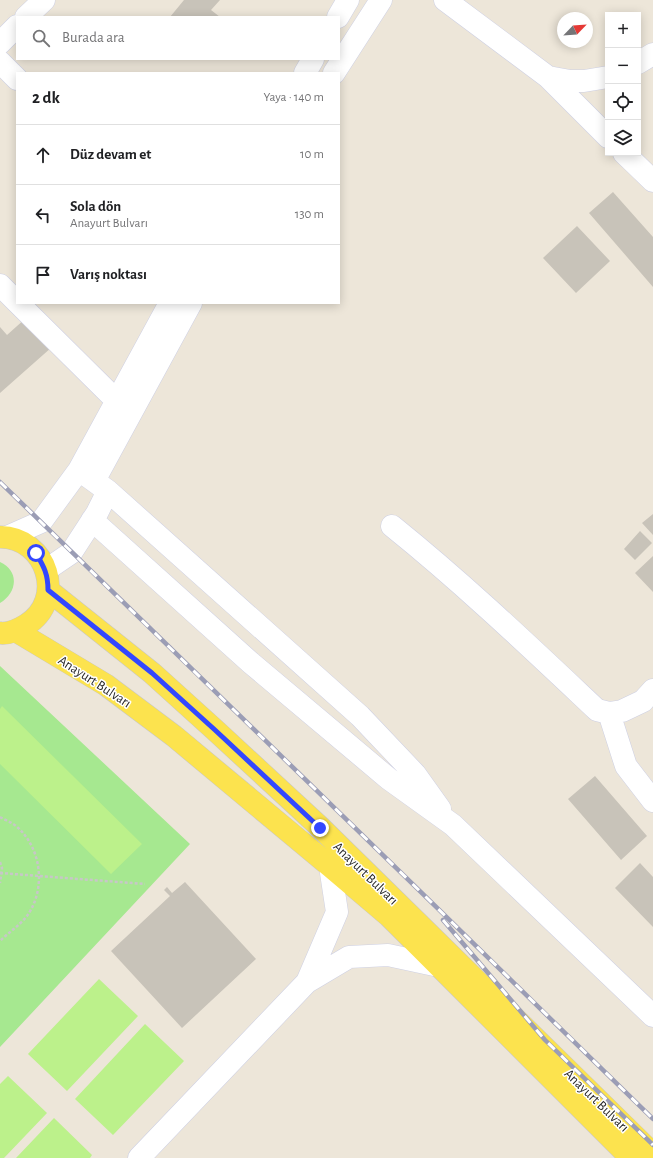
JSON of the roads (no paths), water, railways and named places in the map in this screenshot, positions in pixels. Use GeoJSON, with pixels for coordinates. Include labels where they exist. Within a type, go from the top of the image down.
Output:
{"type":"FeatureCollection","features":[{"type":"Feature","properties":{"kind":"main road"},"geometry":{"type":"LineString","coordinates":[[3,537],[21,541],[36,553],[47,580],[46,599],[37,616],[30,623],[8,632]]}},
{"type":"Feature","properties":{"kind":"main road","name":"Anayurt Bulvarı"},"geometry":{"type":"LineString","coordinates":[[47,580],[233,746],[320,828],[653,1154]]}},
{"type":"Feature","properties":{"kind":"main road","name":"Anayurt Bulvarı"},"geometry":{"type":"LineString","coordinates":[[8,632],[106,685],[174,736],[330,866],[389,916],[631,1158]]}},
{"type":"Feature","properties":{"kind":"street"},"geometry":{"type":"LineString","coordinates":[[27,16],[44,0]]}},
{"type":"Feature","properties":{"kind":"street"},"geometry":{"type":"LineString","coordinates":[[339,16],[348,0]]}},
{"type":"Feature","properties":{"kind":"street"},"geometry":{"type":"LineString","coordinates":[[335,72],[380,0]]}},
{"type":"Feature","properties":{"kind":"street"},"geometry":{"type":"LineString","coordinates":[[445,0],[548,77],[605,134]]}},
{"type":"Feature","properties":{"kind":"street"},"geometry":{"type":"LineString","coordinates":[[0,43],[16,27]]}},
{"type":"Feature","properties":{"kind":"street"},"geometry":{"type":"LineString","coordinates":[[641,61],[653,54]]}},
{"type":"Feature","properties":{"kind":"street"},"geometry":{"type":"LineString","coordinates":[[306,72],[312,60]]}},
{"type":"Feature","properties":{"kind":"street"},"geometry":{"type":"LineString","coordinates":[[0,62],[16,78]]}},
{"type":"Feature","properties":{"kind":"street"},"geometry":{"type":"LineString","coordinates":[[548,77],[570,81],[584,81],[605,78]]}},
{"type":"Feature","properties":{"kind":"street"},"geometry":{"type":"LineString","coordinates":[[627,156],[653,182]]}},
{"type":"Feature","properties":{"kind":"street"},"geometry":{"type":"LineString","coordinates":[[0,285],[16,302]]}},
{"type":"Feature","properties":{"kind":"street"},"geometry":{"type":"LineString","coordinates":[[18,304],[123,407]]}},
{"type":"Feature","properties":{"kind":"street"},"geometry":{"type":"LineString","coordinates":[[47,580],[71,553],[92,520],[94,481],[123,407],[170,304]]}},
{"type":"Feature","properties":{"kind":"street"},"geometry":{"type":"LineString","coordinates":[[123,407],[190,304]]}},
{"type":"Feature","properties":{"kind":"street"},"geometry":{"type":"LineString","coordinates":[[3,537],[41,522],[94,481]]}},
{"type":"Feature","properties":{"kind":"street"},"geometry":{"type":"LineString","coordinates":[[94,481],[360,716],[415,774],[453,825]]}},
{"type":"Feature","properties":{"kind":"street"},"geometry":{"type":"LineString","coordinates":[[92,520],[251,663],[389,779],[453,825],[653,1016]]}},
{"type":"Feature","properties":{"kind":"street"},"geometry":{"type":"LineString","coordinates":[[392,526],[496,615],[597,710],[609,714],[622,711],[643,701],[653,690]]}},
{"type":"Feature","properties":{"kind":"street"},"geometry":{"type":"LineString","coordinates":[[609,714],[626,766],[653,801]]}},
{"type":"Feature","properties":{"kind":"street"},"geometry":{"type":"LineString","coordinates":[[306,982],[337,912],[330,866]]}},
{"type":"Feature","properties":{"kind":"street"},"geometry":{"type":"LineString","coordinates":[[139,1158],[306,982],[349,957],[388,955],[438,966]]}},
{"type":"Feature","properties":{"kind":"railway"},"geometry":{"type":"LineString","coordinates":[[0,482],[653,1119]]}},
{"type":"Feature","properties":{"kind":"railway"},"geometry":{"type":"LineString","coordinates":[[443,920],[545,1040],[653,1145]]}}]}
